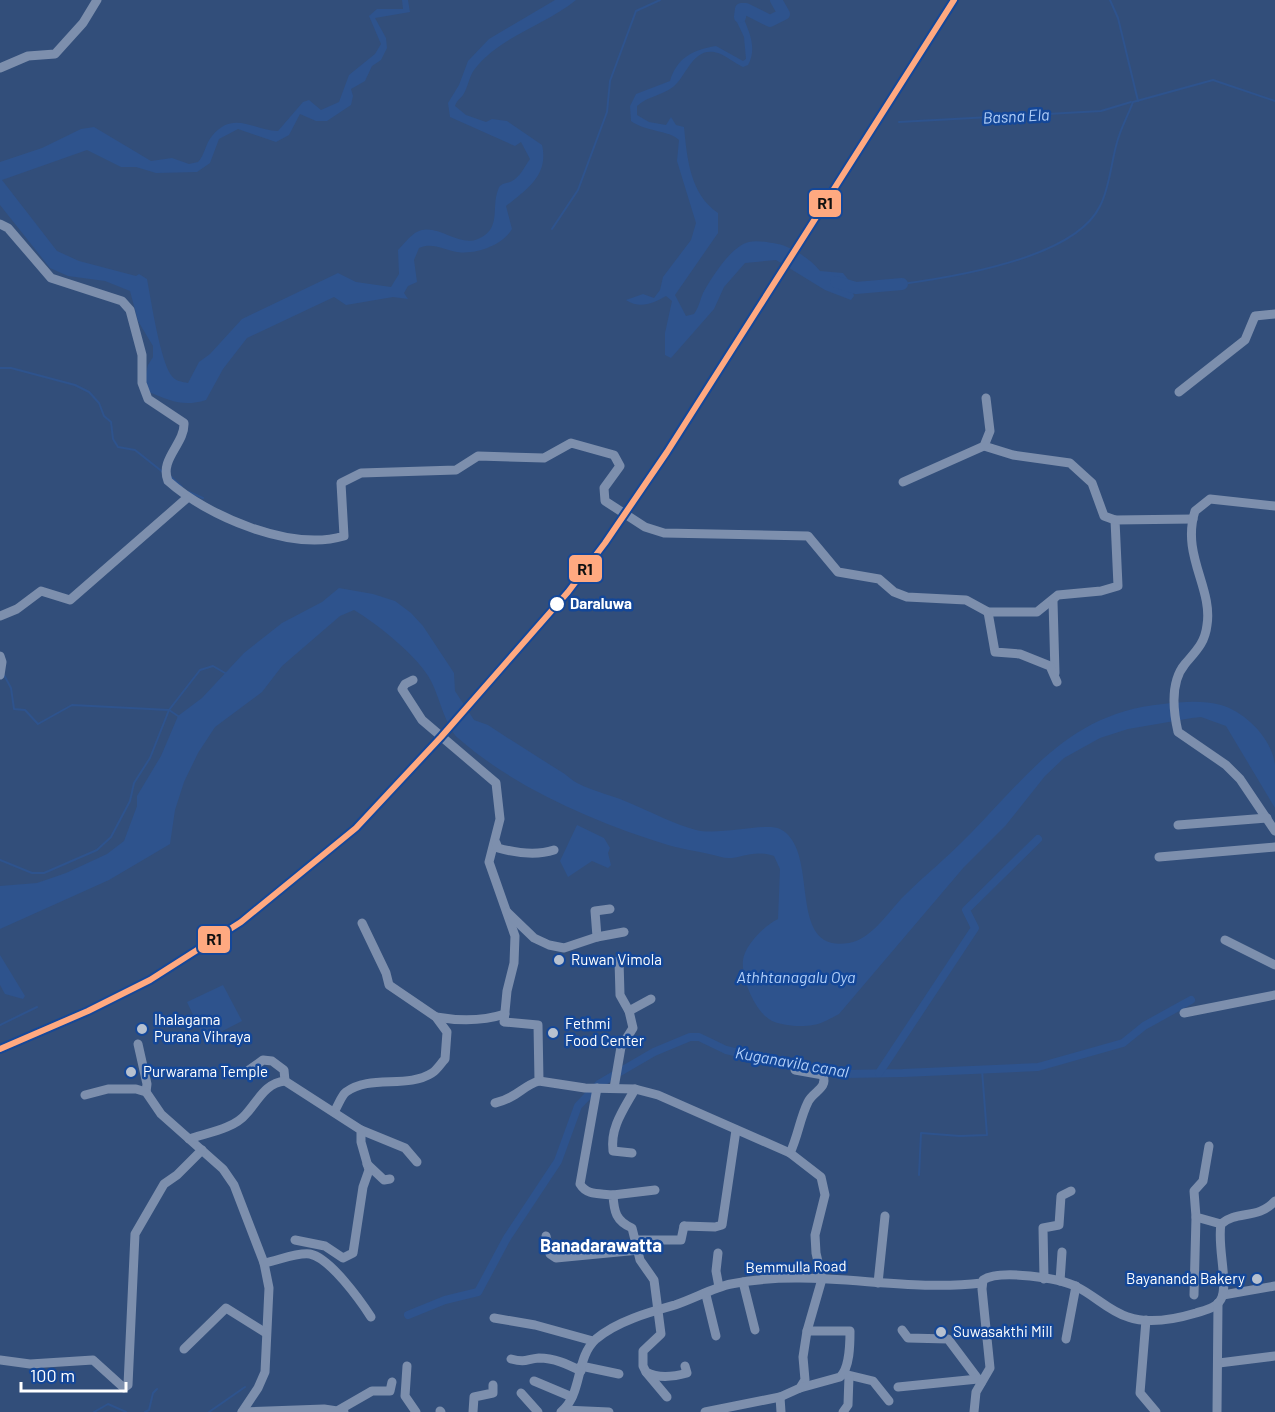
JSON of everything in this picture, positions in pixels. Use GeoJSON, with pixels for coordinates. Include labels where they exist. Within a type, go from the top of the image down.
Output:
{"type":"FeatureCollection","features":[{"type":"Feature","properties":{"kind":"street"},"geometry":{"type":"LineString","coordinates":[[0,68],[28,56],[56,54],[83,23],[97,0]]}},
{"type":"Feature","properties":{"kind":"street"},"geometry":{"type":"LineString","coordinates":[[0,224],[8,228],[51,278],[116,297],[130,310],[142,356],[142,383],[148,399],[184,423],[185,433],[170,457],[165,474],[168,481],[187,498],[214,514],[278,536],[332,540],[344,536],[341,483],[361,473],[456,470],[478,456],[544,458],[559,447],[571,443],[614,455],[620,466],[604,488],[605,501],[645,527],[664,533],[808,536],[838,572],[879,579],[894,592],[907,597],[966,600],[988,612],[1037,612],[1058,595],[1101,591],[1118,586],[1115,520]]}},
{"type":"Feature","properties":{"kind":"street"},"geometry":{"type":"LineString","coordinates":[[1179,392],[1245,340],[1255,316],[1275,314]]}},
{"type":"Feature","properties":{"kind":"street"},"geometry":{"type":"LineString","coordinates":[[984,446],[990,432],[986,398]]}},
{"type":"Feature","properties":{"kind":"street"},"geometry":{"type":"LineString","coordinates":[[903,482],[984,446],[1013,455],[1070,463],[1092,483],[1104,516],[1115,520],[1193,519]]}},
{"type":"Feature","properties":{"kind":"street"},"geometry":{"type":"LineString","coordinates":[[0,616],[17,609],[41,591],[70,600],[187,498]]}},
{"type":"Feature","properties":{"kind":"street"},"geometry":{"type":"LineString","coordinates":[[1275,507],[1210,499],[1201,503],[1193,519],[1195,564],[1208,612],[1208,624],[1200,647],[1180,673],[1174,695],[1176,725],[1182,736],[1212,756],[1239,779],[1275,831]]}},
{"type":"Feature","properties":{"kind":"street"},"geometry":{"type":"LineString","coordinates":[[988,612],[995,652],[1020,654],[1035,659],[1050,666],[1056,679],[1053,601]]}},
{"type":"Feature","properties":{"kind":"street"},"geometry":{"type":"LineString","coordinates":[[0,656],[2,662],[0,675]]}},
{"type":"Feature","properties":{"kind":"street"},"geometry":{"type":"LineString","coordinates":[[413,680],[405,684],[402,689],[422,720],[496,783],[500,819],[496,843],[489,862],[515,936],[514,963],[504,1022],[538,1025],[538,1081]]}},
{"type":"Feature","properties":{"kind":"street"},"geometry":{"type":"LineString","coordinates":[[1178,825],[1267,818]]}},
{"type":"Feature","properties":{"kind":"street"},"geometry":{"type":"LineString","coordinates":[[496,843],[498,848],[509,851],[542,854],[554,850]]}},
{"type":"Feature","properties":{"kind":"street"},"geometry":{"type":"LineString","coordinates":[[1159,856],[1275,847]]}},
{"type":"Feature","properties":{"kind":"street"},"geometry":{"type":"LineString","coordinates":[[597,937],[595,911],[609,909]]}},
{"type":"Feature","properties":{"kind":"street"},"geometry":{"type":"LineString","coordinates":[[506,910],[534,938],[549,945],[564,948],[597,937],[624,932]]}},
{"type":"Feature","properties":{"kind":"street"},"geometry":{"type":"LineString","coordinates":[[334,1112],[345,1092],[369,1083],[396,1083],[432,1073],[445,1059],[447,1032],[436,1017],[388,985],[386,973],[362,923]]}},
{"type":"Feature","properties":{"kind":"street"},"geometry":{"type":"LineString","coordinates":[[1225,940],[1275,965]]}},
{"type":"Feature","properties":{"kind":"street"},"geometry":{"type":"LineString","coordinates":[[615,1088],[621,1047],[633,1028],[620,995],[619,960]]}},
{"type":"Feature","properties":{"kind":"street"},"geometry":{"type":"LineString","coordinates":[[1184,1013],[1275,995]]}},
{"type":"Feature","properties":{"kind":"street"},"geometry":{"type":"LineString","coordinates":[[628,1011],[651,999]]}},
{"type":"Feature","properties":{"kind":"street"},"geometry":{"type":"LineString","coordinates":[[436,1017],[451,1020],[489,1019],[505,1014]]}},
{"type":"Feature","properties":{"kind":"street"},"geometry":{"type":"LineString","coordinates":[[138,1044],[147,1084],[146,1092]]}},
{"type":"Feature","properties":{"kind":"street"},"geometry":{"type":"LineString","coordinates":[[249,1070],[263,1060],[272,1061],[284,1070],[285,1082]]}},
{"type":"Feature","properties":{"kind":"street"},"geometry":{"type":"LineString","coordinates":[[790,1153],[809,1100],[824,1086],[825,1080],[823,1075],[795,1070]]}},
{"type":"Feature","properties":{"kind":"street"},"geometry":{"type":"LineString","coordinates":[[495,1103],[514,1098],[532,1083],[538,1081],[597,1088],[635,1089],[658,1095],[790,1153],[821,1177],[825,1195],[815,1235],[816,1253],[822,1279],[807,1331],[803,1357],[805,1380],[800,1388]]}},
{"type":"Feature","properties":{"kind":"street"},"geometry":{"type":"LineString","coordinates":[[189,1139],[235,1123],[246,1114],[258,1097],[277,1082],[285,1082],[361,1130],[405,1148],[417,1162]]}},
{"type":"Feature","properties":{"kind":"street"},"geometry":{"type":"LineString","coordinates":[[597,1088],[580,1184],[583,1190],[613,1195],[655,1190]]}},
{"type":"Feature","properties":{"kind":"street"},"geometry":{"type":"LineString","coordinates":[[85,1095],[108,1089],[136,1089],[146,1092],[161,1114],[222,1169],[234,1185],[264,1263],[269,1288],[265,1372],[258,1388],[242,1412]]}},
{"type":"Feature","properties":{"kind":"street"},"geometry":{"type":"LineString","coordinates":[[632,1153],[613,1151],[612,1144],[613,1130],[635,1089]]}},
{"type":"Feature","properties":{"kind":"street"},"geometry":{"type":"LineString","coordinates":[[295,1240],[325,1246],[343,1258],[353,1252],[363,1187],[369,1170],[361,1142],[361,1130]]}},
{"type":"Feature","properties":{"kind":"street"},"geometry":{"type":"LineString","coordinates":[[546,1236],[550,1254],[556,1258],[681,1240],[684,1226],[715,1227],[722,1225],[736,1130]]}},
{"type":"Feature","properties":{"kind":"street"},"geometry":{"type":"LineString","coordinates":[[1194,1294],[1196,1217],[1194,1195],[1203,1181],[1209,1146]]}},
{"type":"Feature","properties":{"kind":"street"},"geometry":{"type":"LineString","coordinates":[[0,1360],[30,1364],[93,1360],[124,1388],[128,1385],[135,1234],[164,1184],[177,1175],[202,1150]]}},
{"type":"Feature","properties":{"kind":"street"},"geometry":{"type":"LineString","coordinates":[[367,1164],[384,1180],[390,1179]]}},
{"type":"Feature","properties":{"kind":"street"},"geometry":{"type":"LineString","coordinates":[[1044,1279],[1043,1228],[1059,1225],[1061,1196],[1071,1191]]}},
{"type":"Feature","properties":{"kind":"street"},"geometry":{"type":"LineString","coordinates":[[613,1195],[615,1215],[622,1223],[632,1228],[640,1260],[654,1280],[661,1334],[643,1351],[643,1366],[667,1397]]}},
{"type":"Feature","properties":{"kind":"street"},"geometry":{"type":"LineString","coordinates":[[1196,1217],[1221,1224],[1234,1218],[1257,1214],[1275,1201]]}},
{"type":"Feature","properties":{"kind":"street"},"geometry":{"type":"LineString","coordinates":[[878,1283],[885,1216]]}},
{"type":"Feature","properties":{"kind":"street"},"geometry":{"type":"LineString","coordinates":[[1217,1412],[1221,1224]]}},
{"type":"Feature","properties":{"kind":"street"},"geometry":{"type":"LineString","coordinates":[[1060,1281],[1062,1252]]}},
{"type":"Feature","properties":{"kind":"street"},"geometry":{"type":"LineString","coordinates":[[718,1253],[716,1271],[719,1287]]}},
{"type":"Feature","properties":{"kind":"street"},"geometry":{"type":"LineString","coordinates":[[264,1263],[308,1254],[319,1257],[348,1286],[371,1317]]}},
{"type":"Feature","properties":{"kind":"street","name":"Bemmulla Road"},"geometry":{"type":"LineString","coordinates":[[593,1341],[620,1325],[706,1295],[719,1287],[743,1282],[822,1279],[931,1286],[982,1283],[988,1277],[1000,1276],[1044,1279],[1076,1286],[1125,1316],[1146,1320]]}},
{"type":"Feature","properties":{"kind":"street"},"geometry":{"type":"LineString","coordinates":[[743,1282],[755,1330]]}},
{"type":"Feature","properties":{"kind":"street"},"geometry":{"type":"LineString","coordinates":[[974,1412],[976,1392],[980,1381],[990,1368],[982,1283]]}},
{"type":"Feature","properties":{"kind":"street"},"geometry":{"type":"LineString","coordinates":[[1065,1339],[1076,1286]]}},
{"type":"Feature","properties":{"kind":"street"},"geometry":{"type":"LineString","coordinates":[[1156,1412],[1140,1393],[1146,1320],[1188,1315],[1220,1299],[1275,1286]]}},
{"type":"Feature","properties":{"kind":"street"},"geometry":{"type":"LineString","coordinates":[[706,1295],[716,1336]]}},
{"type":"Feature","properties":{"kind":"street"},"geometry":{"type":"LineString","coordinates":[[184,1349],[226,1308],[266,1333]]}},
{"type":"Feature","properties":{"kind":"street"},"geometry":{"type":"LineString","coordinates":[[494,1318],[570,1333],[593,1341],[572,1397],[563,1411]]}},
{"type":"Feature","properties":{"kind":"street"},"geometry":{"type":"LineString","coordinates":[[902,1329],[908,1338],[948,1339],[980,1381]]}},
{"type":"Feature","properties":{"kind":"street"},"geometry":{"type":"LineString","coordinates":[[807,1331],[850,1331],[847,1375],[848,1405],[843,1412]]}},
{"type":"Feature","properties":{"kind":"street"},"geometry":{"type":"LineString","coordinates":[[1218,1362],[1275,1356]]}},
{"type":"Feature","properties":{"kind":"street"},"geometry":{"type":"LineString","coordinates":[[511,1359],[524,1362],[536,1358],[555,1359],[581,1369],[619,1374]]}},
{"type":"Feature","properties":{"kind":"street"},"geometry":{"type":"LineString","coordinates":[[407,1366],[405,1396],[416,1412]]}},
{"type":"Feature","properties":{"kind":"street"},"geometry":{"type":"LineString","coordinates":[[646,1372],[667,1377],[687,1373],[685,1366]]}},
{"type":"Feature","properties":{"kind":"street"},"geometry":{"type":"LineString","coordinates":[[705,1412],[776,1398],[800,1388],[847,1375],[873,1382],[889,1401]]}},
{"type":"Feature","properties":{"kind":"street"},"geometry":{"type":"LineString","coordinates":[[534,1381],[572,1397]]}},
{"type":"Feature","properties":{"kind":"street"},"geometry":{"type":"LineString","coordinates":[[898,1387],[980,1381]]}},
{"type":"Feature","properties":{"kind":"street"},"geometry":{"type":"LineString","coordinates":[[242,1412],[341,1411],[372,1391],[390,1391],[392,1382]]}},
{"type":"Feature","properties":{"kind":"street"},"geometry":{"type":"LineString","coordinates":[[472,1412],[474,1397],[493,1393],[493,1385]]}},
{"type":"Feature","properties":{"kind":"street"},"geometry":{"type":"LineString","coordinates":[[521,1393],[538,1412]]}},
{"type":"Feature","properties":{"kind":"street"},"geometry":{"type":"LineString","coordinates":[[776,1398],[782,1412]]}},
{"type":"Feature","properties":{"kind":"street"},"geometry":{"type":"LineString","coordinates":[[563,1411],[609,1412]]}},
{"type":"Feature","properties":{"kind":"water"},"geometry":{"type":"Polygon","coordinates":[[[402,0],[408,0],[410,12],[375,18],[386,38],[387,48],[381,60],[372,66],[365,81],[351,89],[353,96],[351,105],[327,121],[316,121],[300,114],[289,135],[276,142],[238,129],[219,139],[210,163],[197,172],[156,173],[136,167],[121,167],[87,150],[2,180],[57,251],[79,261],[136,276],[139,274],[147,279],[156,329],[167,367],[174,379],[188,383],[199,362],[210,354],[242,319],[338,273],[356,282],[391,287],[399,274],[398,250],[415,233],[423,230],[470,241],[485,235],[493,224],[499,187],[517,177],[530,159],[521,142],[515,146],[450,117],[448,103],[459,85],[468,61],[489,39],[555,0],[576,0],[496,48],[474,70],[465,92],[455,106],[466,115],[486,122],[492,119],[507,121],[542,145],[543,156],[539,173],[528,187],[506,206],[512,229],[508,235],[488,248],[472,252],[457,252],[433,246],[419,248],[414,260],[417,282],[408,286],[404,293],[408,299],[393,297],[346,305],[334,297],[247,338],[223,369],[206,400],[191,403],[177,402],[149,392],[145,378],[148,365],[153,357],[153,346],[138,321],[130,291],[105,281],[68,276],[50,268],[0,205],[0,162],[42,148],[81,129],[94,127],[151,161],[172,158],[189,164],[198,162],[212,136],[228,124],[244,123],[278,131],[303,102],[309,100],[321,110],[339,102],[349,75],[375,54],[381,44],[369,16],[377,9],[403,9],[402,0]]]}},
{"type":"Feature","properties":{"kind":"water"},"geometry":{"type":"Polygon","coordinates":[[[743,6],[748,11],[744,10],[742,14],[752,45],[748,65],[743,67],[718,53],[702,53],[696,57],[673,87],[637,106],[637,115],[649,122],[666,125],[671,117],[676,125],[684,127],[689,163],[696,186],[701,196],[718,213],[718,233],[675,295],[686,316],[694,314],[707,286],[735,249],[749,242],[758,241],[779,244],[792,249],[811,261],[820,271],[843,273],[850,282],[854,296],[851,300],[825,290],[776,260],[745,263],[724,287],[714,309],[671,358],[665,355],[665,333],[672,301],[666,296],[641,305],[626,300],[643,294],[654,298],[660,290],[663,277],[691,240],[696,223],[677,161],[679,140],[669,134],[637,125],[631,121],[630,106],[636,94],[670,81],[681,61],[700,50],[716,46],[743,61],[746,59],[744,37],[736,20],[736,8],[743,6]]]}},
{"type":"Feature","properties":{"kind":"water","name":"Athhtanagalu Oya"},"geometry":{"type":"Polygon","coordinates":[[[339,588],[373,594],[395,601],[411,613],[423,626],[454,673],[455,691],[474,720],[488,725],[577,783],[696,830],[717,831],[764,827],[780,829],[792,840],[799,857],[810,917],[817,933],[829,942],[849,943],[872,931],[912,888],[962,842],[1033,768],[1054,750],[1077,733],[1102,720],[1130,710],[1185,702],[1214,703],[1230,708],[1248,720],[1263,736],[1273,755],[1275,808],[1226,726],[1201,717],[1128,729],[1100,738],[1064,758],[1045,776],[1006,825],[964,867],[839,1014],[813,1025],[782,1024],[772,1021],[760,1010],[750,994],[743,967],[747,948],[762,931],[778,919],[780,869],[774,856],[758,853],[727,858],[668,845],[613,826],[557,802],[505,773],[454,733],[431,681],[417,662],[374,623],[354,610],[340,616],[282,666],[262,692],[215,727],[198,753],[184,782],[175,810],[170,844],[109,880],[0,929],[0,886],[37,883],[66,873],[107,854],[124,841],[137,806],[137,796],[161,756],[178,716],[202,698],[244,653],[282,623],[322,602],[339,588]]]}},
{"type":"Feature","properties":{"kind":"water"},"geometry":{"type":"Polygon","coordinates":[[[577,825],[604,838],[610,848],[608,853],[611,865],[608,868],[592,861],[568,877],[560,861],[577,825]]]}},
{"type":"Feature","properties":{"kind":"water"},"geometry":{"type":"Polygon","coordinates":[[[0,955],[25,996],[23,999],[5,994],[0,985],[0,955]]]}},
{"type":"Feature","properties":{"kind":"water"},"geometry":{"type":"Polygon","coordinates":[[[223,985],[242,1021],[205,1040],[187,1002],[223,985]]]}},
{"type":"Feature","properties":{"kind":"waterway"},"geometry":{"type":"LineString","coordinates":[[552,229],[578,190],[607,112],[610,81],[636,11],[660,0]]}},
{"type":"Feature","properties":{"kind":"waterway"},"geometry":{"type":"LineString","coordinates":[[740,17],[741,9],[746,9],[770,21],[784,14],[776,0]]}},
{"type":"Feature","properties":{"kind":"waterway"},"geometry":{"type":"LineString","coordinates":[[1110,0],[1118,18],[1138,101]]}},
{"type":"Feature","properties":{"kind":"waterway","name":"Basna Ela"},"geometry":{"type":"LineString","coordinates":[[902,284],[981,270],[1011,262],[1040,252],[1066,239],[1086,224],[1104,198],[1116,144],[1133,102],[1213,80],[1275,101]]}},
{"type":"Feature","properties":{"kind":"waterway","name":"Basna Ela"},"geometry":{"type":"LineString","coordinates":[[899,122],[1101,111],[1131,102]]}},
{"type":"Feature","properties":{"kind":"waterway"},"geometry":{"type":"LineString","coordinates":[[836,282],[856,288],[902,284]]}},
{"type":"Feature","properties":{"kind":"waterway"},"geometry":{"type":"LineString","coordinates":[[0,368],[11,368],[75,385],[89,392],[99,403],[104,416],[111,422],[113,439],[118,447],[135,450],[164,473]]}},
{"type":"Feature","properties":{"kind":"waterway"},"geometry":{"type":"LineString","coordinates":[[169,475],[182,487]]}},
{"type":"Feature","properties":{"kind":"waterway"},"geometry":{"type":"LineString","coordinates":[[189,492],[203,498]]}},
{"type":"Feature","properties":{"kind":"waterway"},"geometry":{"type":"LineString","coordinates":[[0,860],[32,873],[44,873],[97,850],[111,837],[130,801],[134,783],[150,758],[169,710],[200,670],[213,666],[225,673]]}},
{"type":"Feature","properties":{"kind":"waterway"},"geometry":{"type":"LineString","coordinates":[[4,675],[11,688],[14,709],[25,710],[38,724],[72,705],[169,710],[178,716]]}},
{"type":"Feature","properties":{"kind":"waterway"},"geometry":{"type":"LineString","coordinates":[[879,1073],[975,928],[966,910],[1038,839]]}},
{"type":"Feature","properties":{"kind":"waterway","name":"Kuganavila canal"},"geometry":{"type":"LineString","coordinates":[[816,1070],[845,1074],[1038,1067],[1123,1043],[1144,1026],[1191,1000]]}},
{"type":"Feature","properties":{"kind":"waterway"},"geometry":{"type":"LineString","coordinates":[[0,1025],[37,1007]]}},
{"type":"Feature","properties":{"kind":"waterway","name":"Kuganavila canal"},"geometry":{"type":"LineString","coordinates":[[408,1315],[445,1300],[478,1292],[507,1238],[558,1161],[578,1106],[599,1084],[654,1052],[690,1037],[699,1037],[726,1050],[802,1068]]}},
{"type":"Feature","properties":{"kind":"waterway"},"geometry":{"type":"LineString","coordinates":[[919,1175],[921,1133],[960,1136],[987,1135],[982,1070]]}},
{"type":"Feature","properties":{"kind":"waterway"},"geometry":{"type":"LineString","coordinates":[[209,1412],[245,1387]]}},
{"type":"Feature","properties":{"kind":"waterway"},"geometry":{"type":"LineString","coordinates":[[145,1412],[149,1410],[153,1393],[157,1389]]}},
{"type":"Feature","properties":{"kind":"waterway"},"geometry":{"type":"LineString","coordinates":[[94,1412],[108,1404],[126,1412]]}},
{"type":"Feature","properties":{"kind":"transit line","name":"R1"},"geometry":{"type":"LineString","coordinates":[[0,1049],[88,1011],[150,980],[241,922],[356,828],[441,737],[568,592],[605,543],[667,452],[954,0]]}},
{"type":"Feature","properties":{"kind":"place","name":"Daraluwa"},"geometry":{"type":"Point","coordinates":[557,604]}},
{"type":"Feature","properties":{"kind":"place","name":"Ruwan Vimola"},"geometry":{"type":"Point","coordinates":[559,960]}},
{"type":"Feature","properties":{"kind":"place","name":"Ihalagama Purana Vihraya"},"geometry":{"type":"Point","coordinates":[142,1029]}},
{"type":"Feature","properties":{"kind":"place","name":"Fethmi Food Center"},"geometry":{"type":"Point","coordinates":[553,1033]}},
{"type":"Feature","properties":{"kind":"place","name":"Purwarama Temple"},"geometry":{"type":"Point","coordinates":[131,1072]}},
{"type":"Feature","properties":{"kind":"place","name":"Bayananda Bakery"},"geometry":{"type":"Point","coordinates":[1257,1279]}},
{"type":"Feature","properties":{"kind":"place","name":"Suwasakthi Mill"},"geometry":{"type":"Point","coordinates":[941,1332]}},
{"type":"Feature","properties":{"kind":"district","name":"Banadarawatta"},"geometry":{"type":"Point","coordinates":[601,1246]}}]}
